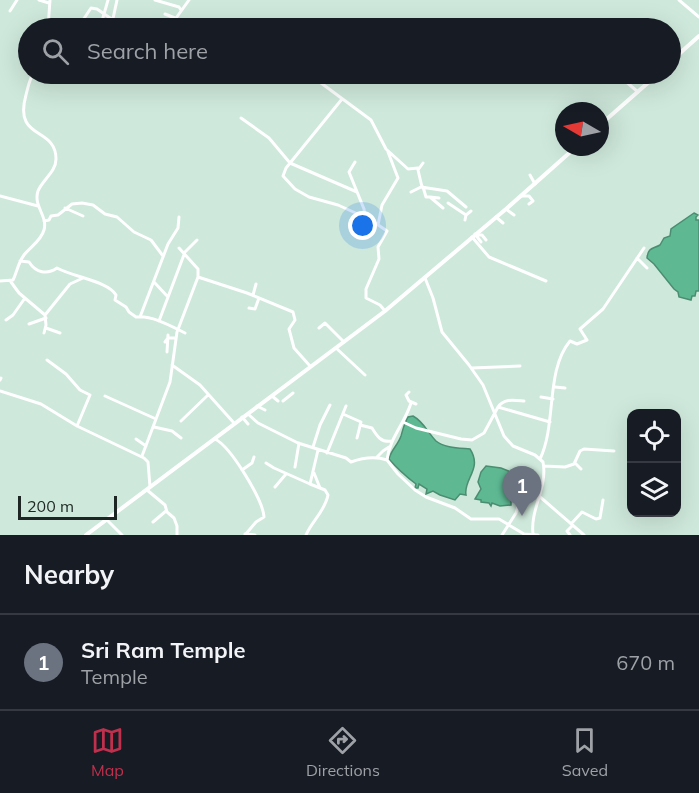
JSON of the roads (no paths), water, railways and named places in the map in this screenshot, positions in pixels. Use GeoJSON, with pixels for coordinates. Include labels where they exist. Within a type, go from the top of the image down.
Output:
{"type":"FeatureCollection","features":[{"type":"Feature","properties":{"kind":"street"},"geometry":{"type":"LineString","coordinates":[[10,11],[17,0]]}},
{"type":"Feature","properties":{"kind":"street"},"geometry":{"type":"LineString","coordinates":[[39,0],[50,1],[49,18]]}},
{"type":"Feature","properties":{"kind":"street"},"geometry":{"type":"LineString","coordinates":[[105,16],[108,0]]}},
{"type":"Feature","properties":{"kind":"street"},"geometry":{"type":"LineString","coordinates":[[113,18],[117,0]]}},
{"type":"Feature","properties":{"kind":"street"},"geometry":{"type":"LineString","coordinates":[[155,0],[181,10]]}},
{"type":"Feature","properties":{"kind":"street"},"geometry":{"type":"LineString","coordinates":[[165,14],[175,18],[189,0]]}},
{"type":"Feature","properties":{"kind":"street"},"geometry":{"type":"LineString","coordinates":[[679,0],[699,17]]}},
{"type":"Feature","properties":{"kind":"street"},"geometry":{"type":"LineString","coordinates":[[84,18],[91,8],[97,9],[109,18]]}},
{"type":"Feature","properties":{"kind":"street"},"geometry":{"type":"LineString","coordinates":[[42,11],[49,12]]}},
{"type":"Feature","properties":{"kind":"street"},"geometry":{"type":"LineString","coordinates":[[681,53],[698,40]]}},
{"type":"Feature","properties":{"kind":"street"},"geometry":{"type":"LineString","coordinates":[[11,282],[20,261],[44,231],[44,221],[36,200],[38,191],[57,160],[51,143],[25,123],[23,103],[28,84]]}},
{"type":"Feature","properties":{"kind":"street"},"geometry":{"type":"LineString","coordinates":[[322,84],[371,120],[398,178],[382,205],[378,225]]}},
{"type":"Feature","properties":{"kind":"street"},"geometry":{"type":"LineString","coordinates":[[629,84],[638,92]]}},
{"type":"Feature","properties":{"kind":"street"},"geometry":{"type":"LineString","coordinates":[[609,117],[647,84]]}},
{"type":"Feature","properties":{"kind":"street"},"geometry":{"type":"LineString","coordinates":[[342,99],[283,172],[283,176],[295,189],[309,197],[338,205],[387,231],[378,247],[379,259],[366,289],[366,298],[380,304],[385,311]]}},
{"type":"Feature","properties":{"kind":"street"},"geometry":{"type":"LineString","coordinates":[[241,118],[269,138],[290,163],[357,192]]}},
{"type":"Feature","properties":{"kind":"street"},"geometry":{"type":"LineString","coordinates":[[386,149],[406,168],[418,168],[423,163]]}},
{"type":"Feature","properties":{"kind":"street"},"geometry":{"type":"LineString","coordinates":[[86,535],[385,311],[566,156]]}},
{"type":"Feature","properties":{"kind":"street"},"geometry":{"type":"LineString","coordinates":[[355,162],[349,172],[364,209],[365,218]]}},
{"type":"Feature","properties":{"kind":"street"},"geometry":{"type":"LineString","coordinates":[[418,168],[424,194],[442,208],[446,209],[450,204],[466,215]]}},
{"type":"Feature","properties":{"kind":"street"},"geometry":{"type":"LineString","coordinates":[[530,175],[535,184]]}},
{"type":"Feature","properties":{"kind":"street"},"geometry":{"type":"LineString","coordinates":[[411,192],[423,187],[447,191],[466,207]]}},
{"type":"Feature","properties":{"kind":"street"},"geometry":{"type":"LineString","coordinates":[[521,196],[525,194],[529,196],[533,201],[530,204]]}},
{"type":"Feature","properties":{"kind":"street"},"geometry":{"type":"LineString","coordinates":[[0,196],[38,206]]}},
{"type":"Feature","properties":{"kind":"street"},"geometry":{"type":"LineString","coordinates":[[430,198],[439,198]]}},
{"type":"Feature","properties":{"kind":"street"},"geometry":{"type":"LineString","coordinates":[[44,221],[76,203],[93,205],[105,214],[117,217],[134,232],[151,240],[163,256]]}},
{"type":"Feature","properties":{"kind":"street"},"geometry":{"type":"LineString","coordinates":[[66,208],[83,216]]}},
{"type":"Feature","properties":{"kind":"street"},"geometry":{"type":"LineString","coordinates":[[506,209],[514,215]]}},
{"type":"Feature","properties":{"kind":"street"},"geometry":{"type":"LineString","coordinates":[[465,220],[466,215],[471,211]]}},
{"type":"Feature","properties":{"kind":"street"},"geometry":{"type":"LineString","coordinates":[[140,316],[163,256],[178,228],[179,217]]}},
{"type":"Feature","properties":{"kind":"street"},"geometry":{"type":"LineString","coordinates":[[496,218],[503,223]]}},
{"type":"Feature","properties":{"kind":"street"},"geometry":{"type":"LineString","coordinates":[[475,236],[484,241]]}},
{"type":"Feature","properties":{"kind":"street"},"geometry":{"type":"LineString","coordinates":[[475,236],[489,257],[546,281]]}},
{"type":"Feature","properties":{"kind":"street"},"geometry":{"type":"LineString","coordinates":[[159,322],[184,255],[197,240]]}},
{"type":"Feature","properties":{"kind":"street"},"geometry":{"type":"LineString","coordinates":[[142,456],[170,382],[178,329],[198,277],[198,269],[179,248]]}},
{"type":"Feature","properties":{"kind":"street"},"geometry":{"type":"LineString","coordinates":[[540,459],[550,422],[559,361],[568,342],[572,341],[577,344],[587,340],[580,329],[603,309],[623,276],[644,248]]}},
{"type":"Feature","properties":{"kind":"street"},"geometry":{"type":"LineString","coordinates":[[638,258],[647,268]]}},
{"type":"Feature","properties":{"kind":"street"},"geometry":{"type":"LineString","coordinates":[[20,261],[29,262],[35,270],[41,272],[51,272],[57,268],[69,274],[94,280],[114,290],[115,300],[136,317],[140,316],[172,325],[185,333]]}},
{"type":"Feature","properties":{"kind":"street"},"geometry":{"type":"LineString","coordinates":[[198,277],[253,295],[294,313],[295,320],[289,329],[293,346],[310,366]]}},
{"type":"Feature","properties":{"kind":"street"},"geometry":{"type":"LineString","coordinates":[[29,324],[45,317],[70,284],[83,278]]}},
{"type":"Feature","properties":{"kind":"street"},"geometry":{"type":"LineString","coordinates":[[425,278],[442,332],[483,385],[494,416],[508,442],[540,459],[544,466],[542,488],[533,515],[532,534]]}},
{"type":"Feature","properties":{"kind":"street"},"geometry":{"type":"LineString","coordinates":[[0,281],[11,282],[45,317],[44,333]]}},
{"type":"Feature","properties":{"kind":"street"},"geometry":{"type":"LineString","coordinates":[[154,282],[168,297]]}},
{"type":"Feature","properties":{"kind":"street"},"geometry":{"type":"LineString","coordinates":[[253,295],[256,284]]}},
{"type":"Feature","properties":{"kind":"street"},"geometry":{"type":"LineString","coordinates":[[6,320],[13,315],[25,298]]}},
{"type":"Feature","properties":{"kind":"street"},"geometry":{"type":"LineString","coordinates":[[249,308],[255,309],[259,298]]}},
{"type":"Feature","properties":{"kind":"street"},"geometry":{"type":"LineString","coordinates":[[319,328],[325,323],[344,342]]}},
{"type":"Feature","properties":{"kind":"street"},"geometry":{"type":"LineString","coordinates":[[46,328],[60,333]]}},
{"type":"Feature","properties":{"kind":"street"},"geometry":{"type":"LineString","coordinates":[[167,352],[168,335]]}},
{"type":"Feature","properties":{"kind":"street"},"geometry":{"type":"LineString","coordinates":[[166,341],[176,338]]}},
{"type":"Feature","properties":{"kind":"street"},"geometry":{"type":"LineString","coordinates":[[336,348],[365,375]]}},
{"type":"Feature","properties":{"kind":"street"},"geometry":{"type":"LineString","coordinates":[[47,360],[66,374],[80,390],[90,395],[77,426]]}},
{"type":"Feature","properties":{"kind":"street"},"geometry":{"type":"LineString","coordinates":[[172,365],[200,385],[237,431]]}},
{"type":"Feature","properties":{"kind":"street"},"geometry":{"type":"LineString","coordinates":[[472,368],[520,366]]}},
{"type":"Feature","properties":{"kind":"street"},"geometry":{"type":"LineString","coordinates":[[283,387],[292,394],[283,401]]}},
{"type":"Feature","properties":{"kind":"street"},"geometry":{"type":"LineString","coordinates":[[555,387],[565,388]]}},
{"type":"Feature","properties":{"kind":"street"},"geometry":{"type":"LineString","coordinates":[[0,391],[41,404],[77,426],[142,456],[148,462],[149,488],[175,520],[177,535]]}},
{"type":"Feature","properties":{"kind":"street"},"geometry":{"type":"LineString","coordinates":[[387,460],[389,447],[414,403],[406,395],[409,392]]}},
{"type":"Feature","properties":{"kind":"street"},"geometry":{"type":"LineString","coordinates":[[181,421],[208,395]]}},
{"type":"Feature","properties":{"kind":"street"},"geometry":{"type":"LineString","coordinates":[[105,396],[156,419]]}},
{"type":"Feature","properties":{"kind":"street"},"geometry":{"type":"LineString","coordinates":[[272,396],[278,401]]}},
{"type":"Feature","properties":{"kind":"street"},"geometry":{"type":"LineString","coordinates":[[541,397],[553,399]]}},
{"type":"Feature","properties":{"kind":"street"},"geometry":{"type":"LineString","coordinates":[[404,422],[416,428],[468,440],[478,438],[484,433],[498,407],[504,402],[524,401]]}},
{"type":"Feature","properties":{"kind":"street"},"geometry":{"type":"LineString","coordinates":[[313,448],[320,425],[330,405]]}},
{"type":"Feature","properties":{"kind":"street"},"geometry":{"type":"LineString","coordinates":[[257,406],[265,410]]}},
{"type":"Feature","properties":{"kind":"street"},"geometry":{"type":"LineString","coordinates":[[327,453],[346,406]]}},
{"type":"Feature","properties":{"kind":"street"},"geometry":{"type":"LineString","coordinates":[[498,407],[550,422]]}},
{"type":"Feature","properties":{"kind":"street"},"geometry":{"type":"LineString","coordinates":[[248,413],[258,423],[299,443],[351,462],[377,457],[387,460],[402,478],[426,497],[455,508],[471,519],[500,519],[524,534],[538,535]]}},
{"type":"Feature","properties":{"kind":"street"},"geometry":{"type":"LineString","coordinates":[[342,414],[360,421],[357,438]]}},
{"type":"Feature","properties":{"kind":"street"},"geometry":{"type":"LineString","coordinates":[[242,417],[248,424]]}},
{"type":"Feature","properties":{"kind":"street"},"geometry":{"type":"LineString","coordinates":[[360,425],[372,428],[384,441],[392,441]]}},
{"type":"Feature","properties":{"kind":"street"},"geometry":{"type":"LineString","coordinates":[[154,426],[172,431],[181,438]]}},
{"type":"Feature","properties":{"kind":"street"},"geometry":{"type":"LineString","coordinates":[[214,438],[234,457],[265,515],[245,534]]}},
{"type":"Feature","properties":{"kind":"street"},"geometry":{"type":"LineString","coordinates":[[135,439],[146,446]]}},
{"type":"Feature","properties":{"kind":"street"},"geometry":{"type":"LineString","coordinates":[[295,467],[299,443]]}},
{"type":"Feature","properties":{"kind":"street"},"geometry":{"type":"LineString","coordinates":[[377,457],[389,447]]}},
{"type":"Feature","properties":{"kind":"street"},"geometry":{"type":"LineString","coordinates":[[544,466],[565,467],[575,463],[580,451],[584,449],[614,451]]}},
{"type":"Feature","properties":{"kind":"street"},"geometry":{"type":"LineString","coordinates":[[310,484],[318,450]]}},
{"type":"Feature","properties":{"kind":"street"},"geometry":{"type":"LineString","coordinates":[[242,470],[252,463],[254,457]]}},
{"type":"Feature","properties":{"kind":"street"},"geometry":{"type":"LineString","coordinates":[[345,465],[347,459]]}},
{"type":"Feature","properties":{"kind":"street"},"geometry":{"type":"LineString","coordinates":[[266,463],[327,492],[328,498],[325,506],[306,535]]}},
{"type":"Feature","properties":{"kind":"street"},"geometry":{"type":"LineString","coordinates":[[575,463],[581,469]]}},
{"type":"Feature","properties":{"kind":"street"},"geometry":{"type":"LineString","coordinates":[[314,472],[320,488]]}},
{"type":"Feature","properties":{"kind":"street"},"geometry":{"type":"LineString","coordinates":[[275,487],[286,474]]}},
{"type":"Feature","properties":{"kind":"street"},"geometry":{"type":"LineString","coordinates":[[539,496],[584,535]]}},
{"type":"Feature","properties":{"kind":"street"},"geometry":{"type":"LineString","coordinates":[[502,535],[516,513],[521,497]]}},
{"type":"Feature","properties":{"kind":"street"},"geometry":{"type":"LineString","coordinates":[[570,534],[572,525],[582,512],[596,519],[600,518],[603,500]]}},
{"type":"Feature","properties":{"kind":"street"},"geometry":{"type":"LineString","coordinates":[[153,522],[166,511]]}},
{"type":"Feature","properties":{"kind":"street"},"geometry":{"type":"LineString","coordinates":[[107,520],[122,535]]}},
{"type":"Feature","properties":{"kind":"street"},"geometry":{"type":"LineString","coordinates":[[245,534],[255,535]]}},
{"type":"Feature","properties":{"kind":"place","name":"Sri Ram Temple"},"geometry":{"type":"Point","coordinates":[522,516]}}]}
